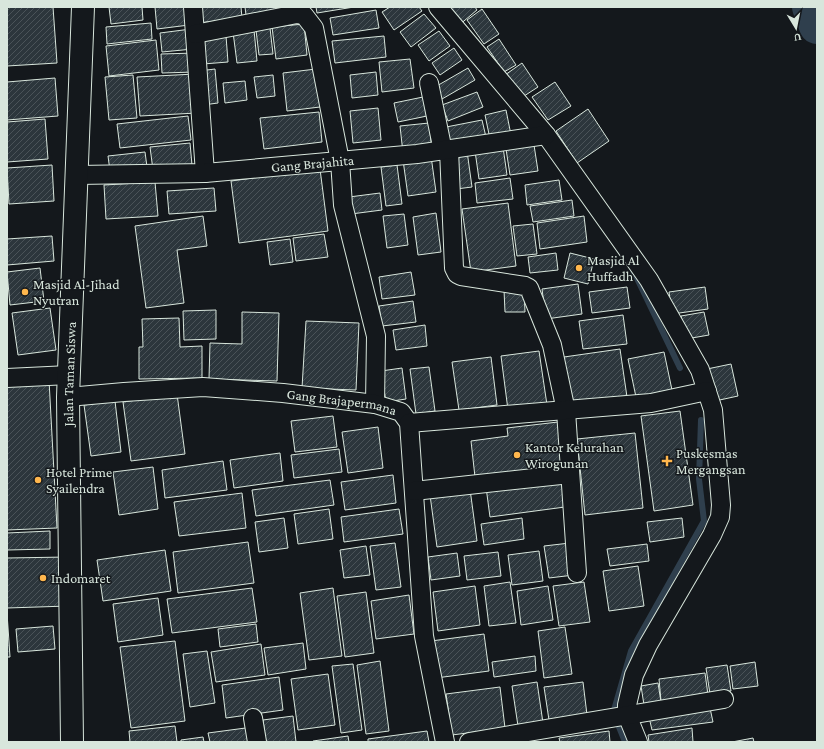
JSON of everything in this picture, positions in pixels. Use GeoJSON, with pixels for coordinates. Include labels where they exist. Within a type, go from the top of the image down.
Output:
{"type":"FeatureCollection","features":[{"type":"Feature","properties":{"kind":"main road","name":"Jalan Taman Siswa"},"geometry":{"type":"LineString","coordinates":[[72,742],[68,397],[83,7]]}},
{"type":"Feature","properties":{"kind":"street"},"geometry":{"type":"LineString","coordinates":[[193,7],[205,173]]}},
{"type":"Feature","properties":{"kind":"street"},"geometry":{"type":"LineString","coordinates":[[438,7],[546,134],[649,280],[700,370],[713,410],[722,504],[720,517],[712,535],[648,645],[634,675],[627,705],[627,715],[638,742]]}},
{"type":"Feature","properties":{"kind":"street"},"geometry":{"type":"LineString","coordinates":[[195,34],[297,14],[304,15],[314,28],[340,161],[343,205],[376,336],[375,404]]}},
{"type":"Feature","properties":{"kind":"street"},"geometry":{"type":"LineString","coordinates":[[429,83],[446,150],[454,268],[457,274],[461,276],[525,286],[529,288],[552,345],[566,411],[577,573]]}},
{"type":"Feature","properties":{"kind":"street","name":"Gang Brajahita"},"geometry":{"type":"LineString","coordinates":[[77,175],[205,173],[417,154],[546,134]]}},
{"type":"Feature","properties":{"kind":"street"},"geometry":{"type":"LineString","coordinates":[[7,378],[69,375]]}},
{"type":"Feature","properties":{"kind":"street","name":"Gang Brajapermana"},"geometry":{"type":"LineString","coordinates":[[68,397],[203,387],[283,393],[375,404],[401,412],[409,423],[424,636],[445,742]]}},
{"type":"Feature","properties":{"kind":"street"},"geometry":{"type":"LineString","coordinates":[[409,423],[651,403],[707,391]]}},
{"type":"Feature","properties":{"kind":"street"},"geometry":{"type":"LineString","coordinates":[[414,491],[570,474]]}},
{"type":"Feature","properties":{"kind":"street"},"geometry":{"type":"LineString","coordinates":[[469,742],[724,699]]}},
{"type":"Feature","properties":{"kind":"street"},"geometry":{"type":"LineString","coordinates":[[254,718],[257,742]]}},
{"type":"Feature","properties":{"kind":"building"},"geometry":{"type":"Polygon","coordinates":[[[7,7],[53,7],[57,63],[7,66],[7,7]]]}},
{"type":"Feature","properties":{"kind":"building"},"geometry":{"type":"Polygon","coordinates":[[[109,7],[142,7],[143,20],[111,24],[109,7]]]}},
{"type":"Feature","properties":{"kind":"building"},"geometry":{"type":"Polygon","coordinates":[[[155,7],[187,7],[189,25],[157,29],[155,7]]]}},
{"type":"Feature","properties":{"kind":"building"},"geometry":{"type":"Polygon","coordinates":[[[196,7],[241,7],[242,18],[198,23],[196,7]]]}},
{"type":"Feature","properties":{"kind":"building"},"geometry":{"type":"Polygon","coordinates":[[[245,7],[303,7],[303,8],[246,15],[245,7]]]}},
{"type":"Feature","properties":{"kind":"building"},"geometry":{"type":"Polygon","coordinates":[[[316,7],[354,7],[317,13],[316,7]]]}},
{"type":"Feature","properties":{"kind":"building"},"geometry":{"type":"Polygon","coordinates":[[[390,7],[419,7],[422,11],[394,30],[382,12],[390,7]]]}},
{"type":"Feature","properties":{"kind":"building"},"geometry":{"type":"Polygon","coordinates":[[[442,7],[475,7],[477,10],[458,26],[442,7]]]}},
{"type":"Feature","properties":{"kind":"building"},"geometry":{"type":"Polygon","coordinates":[[[482,9],[499,34],[484,44],[467,20],[482,9]]]}},
{"type":"Feature","properties":{"kind":"building"},"geometry":{"type":"Polygon","coordinates":[[[376,10],[379,28],[333,35],[330,18],[376,10]]]}},
{"type":"Feature","properties":{"kind":"building"},"geometry":{"type":"Polygon","coordinates":[[[424,14],[436,28],[411,47],[400,32],[424,14]]]}},
{"type":"Feature","properties":{"kind":"building"},"geometry":{"type":"Polygon","coordinates":[[[151,23],[152,39],[107,44],[106,27],[151,23]]]}},
{"type":"Feature","properties":{"kind":"building"},"geometry":{"type":"Polygon","coordinates":[[[304,24],[307,55],[276,59],[272,27],[304,24]]]}},
{"type":"Feature","properties":{"kind":"building"},"geometry":{"type":"Polygon","coordinates":[[[270,28],[273,54],[259,55],[256,30],[270,28]]]}},
{"type":"Feature","properties":{"kind":"building"},"geometry":{"type":"Polygon","coordinates":[[[191,29],[193,49],[162,52],[160,33],[191,29]]]}},
{"type":"Feature","properties":{"kind":"building"},"geometry":{"type":"Polygon","coordinates":[[[254,30],[257,61],[237,63],[233,32],[254,30]]]}},
{"type":"Feature","properties":{"kind":"building"},"geometry":{"type":"Polygon","coordinates":[[[439,31],[450,46],[429,61],[418,45],[439,31]]]}},
{"type":"Feature","properties":{"kind":"building"},"geometry":{"type":"Polygon","coordinates":[[[226,36],[228,62],[203,64],[201,38],[226,36]]]}},
{"type":"Feature","properties":{"kind":"building"},"geometry":{"type":"Polygon","coordinates":[[[384,36],[386,57],[335,63],[332,41],[384,36]]]}},
{"type":"Feature","properties":{"kind":"building"},"geometry":{"type":"Polygon","coordinates":[[[499,39],[516,65],[504,72],[487,47],[499,39]]]}},
{"type":"Feature","properties":{"kind":"building"},"geometry":{"type":"Polygon","coordinates":[[[156,40],[159,70],[109,76],[106,46],[156,40]]]}},
{"type":"Feature","properties":{"kind":"building"},"geometry":{"type":"Polygon","coordinates":[[[454,48],[462,60],[440,75],[432,63],[454,48]]]}},
{"type":"Feature","properties":{"kind":"building"},"geometry":{"type":"Polygon","coordinates":[[[195,53],[195,72],[162,73],[161,54],[195,53]]]}},
{"type":"Feature","properties":{"kind":"building"},"geometry":{"type":"Polygon","coordinates":[[[410,59],[414,88],[382,92],[379,62],[410,59]]]}},
{"type":"Feature","properties":{"kind":"building"},"geometry":{"type":"Polygon","coordinates":[[[522,63],[538,87],[521,98],[505,75],[522,63]]]}},
{"type":"Feature","properties":{"kind":"building"},"geometry":{"type":"Polygon","coordinates":[[[468,68],[475,80],[442,99],[435,87],[468,68]]]}},
{"type":"Feature","properties":{"kind":"building"},"geometry":{"type":"Polygon","coordinates":[[[215,69],[218,103],[203,105],[199,71],[215,69]]]}},
{"type":"Feature","properties":{"kind":"building"},"geometry":{"type":"Polygon","coordinates":[[[316,69],[320,107],[287,111],[283,73],[316,69]]]}},
{"type":"Feature","properties":{"kind":"building"},"geometry":{"type":"Polygon","coordinates":[[[376,72],[378,95],[352,98],[350,75],[376,72]]]}},
{"type":"Feature","properties":{"kind":"building"},"geometry":{"type":"Polygon","coordinates":[[[195,74],[197,113],[140,116],[137,77],[195,74]]]}},
{"type":"Feature","properties":{"kind":"building"},"geometry":{"type":"Polygon","coordinates":[[[133,75],[137,118],[109,120],[105,77],[133,75]]]}},
{"type":"Feature","properties":{"kind":"building"},"geometry":{"type":"Polygon","coordinates":[[[273,75],[275,96],[257,98],[254,77],[273,75]]]}},
{"type":"Feature","properties":{"kind":"building"},"geometry":{"type":"Polygon","coordinates":[[[55,78],[58,116],[7,120],[7,82],[55,78]]]}},
{"type":"Feature","properties":{"kind":"building"},"geometry":{"type":"Polygon","coordinates":[[[245,81],[247,100],[225,103],[223,83],[245,81]]]}},
{"type":"Feature","properties":{"kind":"building"},"geometry":{"type":"Polygon","coordinates":[[[555,82],[571,106],[548,120],[532,97],[555,82]]]}},
{"type":"Feature","properties":{"kind":"building"},"geometry":{"type":"Polygon","coordinates":[[[477,92],[483,107],[448,121],[442,105],[477,92]]]}},
{"type":"Feature","properties":{"kind":"building"},"geometry":{"type":"Polygon","coordinates":[[[423,97],[427,116],[398,122],[394,103],[423,97]]]}},
{"type":"Feature","properties":{"kind":"building"},"geometry":{"type":"Polygon","coordinates":[[[378,108],[381,140],[353,143],[350,111],[378,108]]]}},
{"type":"Feature","properties":{"kind":"building"},"geometry":{"type":"Polygon","coordinates":[[[588,109],[609,141],[577,163],[556,131],[588,109]]]}},
{"type":"Feature","properties":{"kind":"building"},"geometry":{"type":"Polygon","coordinates":[[[506,110],[511,135],[490,139],[485,115],[506,110]]]}},
{"type":"Feature","properties":{"kind":"building"},"geometry":{"type":"Polygon","coordinates":[[[319,112],[322,142],[264,149],[260,118],[319,112]]]}},
{"type":"Feature","properties":{"kind":"building"},"geometry":{"type":"Polygon","coordinates":[[[188,116],[191,140],[120,148],[117,124],[188,116]]]}},
{"type":"Feature","properties":{"kind":"building"},"geometry":{"type":"Polygon","coordinates":[[[45,119],[48,159],[7,162],[7,122],[45,119]]]}},
{"type":"Feature","properties":{"kind":"building"},"geometry":{"type":"Polygon","coordinates":[[[482,120],[486,137],[445,146],[441,128],[482,120]]]}},
{"type":"Feature","properties":{"kind":"building"},"geometry":{"type":"Polygon","coordinates":[[[429,123],[432,150],[403,153],[400,126],[429,123]]]}},
{"type":"Feature","properties":{"kind":"building"},"geometry":{"type":"Polygon","coordinates":[[[190,143],[192,165],[153,170],[150,147],[190,143]]]}},
{"type":"Feature","properties":{"kind":"building"},"geometry":{"type":"Polygon","coordinates":[[[534,145],[538,171],[510,175],[506,149],[534,145]]]}},
{"type":"Feature","properties":{"kind":"building"},"geometry":{"type":"Polygon","coordinates":[[[503,147],[507,175],[479,179],[475,151],[503,147]]]}},
{"type":"Feature","properties":{"kind":"building"},"geometry":{"type":"Polygon","coordinates":[[[467,151],[472,187],[456,189],[452,154],[467,151]]]}},
{"type":"Feature","properties":{"kind":"building"},"geometry":{"type":"Polygon","coordinates":[[[145,152],[147,167],[110,171],[108,156],[145,152]]]}},
{"type":"Feature","properties":{"kind":"building"},"geometry":{"type":"Polygon","coordinates":[[[431,156],[436,192],[408,196],[403,160],[431,156]]]}},
{"type":"Feature","properties":{"kind":"building"},"geometry":{"type":"Polygon","coordinates":[[[52,165],[54,201],[9,204],[7,168],[52,165]]]}},
{"type":"Feature","properties":{"kind":"building"},"geometry":{"type":"Polygon","coordinates":[[[397,165],[402,204],[386,206],[381,167],[397,165]]]}},
{"type":"Feature","properties":{"kind":"building"},"geometry":{"type":"Polygon","coordinates":[[[320,169],[328,231],[239,243],[231,181],[320,169]]]}},
{"type":"Feature","properties":{"kind":"building"},"geometry":{"type":"Polygon","coordinates":[[[510,178],[513,199],[477,203],[475,183],[510,178]]]}},
{"type":"Feature","properties":{"kind":"building"},"geometry":{"type":"Polygon","coordinates":[[[559,180],[562,200],[527,205],[525,185],[559,180]]]}},
{"type":"Feature","properties":{"kind":"building"},"geometry":{"type":"Polygon","coordinates":[[[155,182],[158,216],[106,219],[104,185],[155,182]]]}},
{"type":"Feature","properties":{"kind":"building"},"geometry":{"type":"Polygon","coordinates":[[[214,188],[216,211],[169,214],[167,191],[214,188]]]}},
{"type":"Feature","properties":{"kind":"building"},"geometry":{"type":"Polygon","coordinates":[[[380,193],[382,210],[351,214],[349,197],[380,193]]]}},
{"type":"Feature","properties":{"kind":"building"},"geometry":{"type":"Polygon","coordinates":[[[572,200],[574,216],[533,222],[530,206],[572,200]]]}},
{"type":"Feature","properties":{"kind":"building"},"geometry":{"type":"Polygon","coordinates":[[[508,203],[516,266],[471,272],[462,209],[508,203]]]}},
{"type":"Feature","properties":{"kind":"building"},"geometry":{"type":"Polygon","coordinates":[[[436,213],[441,252],[418,255],[413,217],[436,213]]]}},
{"type":"Feature","properties":{"kind":"building"},"geometry":{"type":"Polygon","coordinates":[[[404,214],[408,245],[387,248],[383,216],[404,214]]]}},
{"type":"Feature","properties":{"kind":"building"},"geometry":{"type":"Polygon","coordinates":[[[203,216],[207,246],[177,250],[184,303],[146,308],[135,226],[203,216]]]}},
{"type":"Feature","properties":{"kind":"building"},"geometry":{"type":"Polygon","coordinates":[[[584,216],[587,242],[540,249],[537,223],[584,216]]]}},
{"type":"Feature","properties":{"kind":"building"},"geometry":{"type":"Polygon","coordinates":[[[533,224],[537,254],[517,256],[513,226],[533,224]]]}},
{"type":"Feature","properties":{"kind":"building"},"geometry":{"type":"Polygon","coordinates":[[[324,234],[328,257],[296,261],[293,238],[324,234]]]}},
{"type":"Feature","properties":{"kind":"building"},"geometry":{"type":"Polygon","coordinates":[[[52,236],[54,261],[7,265],[7,239],[52,236]]]}},
{"type":"Feature","properties":{"kind":"building"},"geometry":{"type":"Polygon","coordinates":[[[290,239],[293,262],[270,265],[267,242],[290,239]]]}},
{"type":"Feature","properties":{"kind":"building"},"geometry":{"type":"Polygon","coordinates":[[[556,253],[558,270],[530,273],[528,257],[556,253]]]}},
{"type":"Feature","properties":{"kind":"building","name":"Masjid Al Huffadh"},"geometry":{"type":"Polygon","coordinates":[[[570,253],[594,259],[588,284],[564,278],[570,253]]]}},
{"type":"Feature","properties":{"kind":"building","name":"Masjid Al-Jihad Nyutran"},"geometry":{"type":"Polygon","coordinates":[[[40,268],[44,301],[10,305],[7,272],[40,268]]]}},
{"type":"Feature","properties":{"kind":"building"},"geometry":{"type":"Polygon","coordinates":[[[411,272],[415,295],[382,299],[379,277],[411,272]]]}},
{"type":"Feature","properties":{"kind":"building"},"geometry":{"type":"Polygon","coordinates":[[[578,284],[582,314],[546,319],[542,289],[578,284]]]}},
{"type":"Feature","properties":{"kind":"building"},"geometry":{"type":"Polygon","coordinates":[[[627,287],[630,308],[592,313],[589,292],[627,287]]]}},
{"type":"Feature","properties":{"kind":"building"},"geometry":{"type":"Polygon","coordinates":[[[705,287],[708,309],[672,314],[669,292],[705,287]]]}},
{"type":"Feature","properties":{"kind":"building"},"geometry":{"type":"Polygon","coordinates":[[[524,289],[525,312],[505,312],[504,290],[524,289]]]}},
{"type":"Feature","properties":{"kind":"building"},"geometry":{"type":"Polygon","coordinates":[[[413,301],[416,322],[382,326],[379,306],[413,301]]]}},
{"type":"Feature","properties":{"kind":"building"},"geometry":{"type":"Polygon","coordinates":[[[50,308],[56,350],[18,355],[12,313],[50,308]]]}},
{"type":"Feature","properties":{"kind":"building"},"geometry":{"type":"Polygon","coordinates":[[[216,310],[216,339],[184,340],[183,311],[216,310]]]}},
{"type":"Feature","properties":{"kind":"building"},"geometry":{"type":"Polygon","coordinates":[[[242,312],[279,313],[277,381],[209,379],[210,343],[242,344],[242,312]]]}},
{"type":"Feature","properties":{"kind":"building"},"geometry":{"type":"Polygon","coordinates":[[[704,312],[709,335],[686,339],[681,316],[704,312]]]}},
{"type":"Feature","properties":{"kind":"building"},"geometry":{"type":"Polygon","coordinates":[[[623,315],[627,344],[583,349],[579,321],[623,315]]]}},
{"type":"Feature","properties":{"kind":"building"},"geometry":{"type":"Polygon","coordinates":[[[179,318],[180,347],[202,346],[202,378],[139,379],[139,347],[143,347],[142,319],[179,318]]]}},
{"type":"Feature","properties":{"kind":"building"},"geometry":{"type":"Polygon","coordinates":[[[306,321],[359,323],[356,390],[302,388],[306,321]]]}},
{"type":"Feature","properties":{"kind":"building"},"geometry":{"type":"Polygon","coordinates":[[[425,325],[427,346],[396,350],[393,330],[425,325]]]}},
{"type":"Feature","properties":{"kind":"building"},"geometry":{"type":"Polygon","coordinates":[[[620,349],[627,397],[571,405],[564,357],[620,349]]]}},
{"type":"Feature","properties":{"kind":"building"},"geometry":{"type":"Polygon","coordinates":[[[539,351],[547,405],[508,410],[501,356],[539,351]]]}},
{"type":"Feature","properties":{"kind":"building"},"geometry":{"type":"Polygon","coordinates":[[[664,352],[672,390],[636,397],[628,359],[664,352]]]}},
{"type":"Feature","properties":{"kind":"building"},"geometry":{"type":"Polygon","coordinates":[[[491,357],[497,405],[459,410],[452,362],[491,357]]]}},
{"type":"Feature","properties":{"kind":"building"},"geometry":{"type":"Polygon","coordinates":[[[731,364],[738,396],[715,401],[707,369],[731,364]]]}},
{"type":"Feature","properties":{"kind":"building"},"geometry":{"type":"Polygon","coordinates":[[[429,367],[435,411],[416,414],[410,369],[429,367]]]}},
{"type":"Feature","properties":{"kind":"building"},"geometry":{"type":"Polygon","coordinates":[[[402,368],[406,399],[386,402],[381,371],[402,368]]]}},
{"type":"Feature","properties":{"kind":"building"},"geometry":{"type":"Polygon","coordinates":[[[49,380],[57,528],[7,530],[7,382],[49,380]]]}},
{"type":"Feature","properties":{"kind":"building"},"geometry":{"type":"Polygon","coordinates":[[[177,394],[185,454],[131,461],[123,402],[177,394]]]}},
{"type":"Feature","properties":{"kind":"building"},"geometry":{"type":"Polygon","coordinates":[[[115,401],[121,452],[91,456],[84,405],[115,401]]]}},
{"type":"Feature","properties":{"kind":"building","name":"Puskesmas Mergangsan"},"geometry":{"type":"Polygon","coordinates":[[[680,411],[693,505],[654,511],[641,416],[680,411]]]}},
{"type":"Feature","properties":{"kind":"building"},"geometry":{"type":"Polygon","coordinates":[[[333,416],[337,447],[295,452],[291,421],[333,416]]]}},
{"type":"Feature","properties":{"kind":"building","name":"Kantor Kelurahan Wirogunan"},"geometry":{"type":"Polygon","coordinates":[[[558,422],[563,469],[475,477],[471,441],[508,436],[507,428],[558,422]]]}},
{"type":"Feature","properties":{"kind":"building"},"geometry":{"type":"Polygon","coordinates":[[[378,427],[383,468],[348,473],[342,432],[378,427]]]}},
{"type":"Feature","properties":{"kind":"building"},"geometry":{"type":"Polygon","coordinates":[[[635,433],[643,508],[585,515],[577,439],[635,433]]]}},
{"type":"Feature","properties":{"kind":"building"},"geometry":{"type":"Polygon","coordinates":[[[339,449],[342,472],[294,478],[291,455],[339,449]]]}},
{"type":"Feature","properties":{"kind":"building"},"geometry":{"type":"Polygon","coordinates":[[[280,453],[283,481],[234,488],[230,460],[280,453]]]}},
{"type":"Feature","properties":{"kind":"building"},"geometry":{"type":"Polygon","coordinates":[[[223,461],[227,490],[165,498],[162,470],[223,461]]]}},
{"type":"Feature","properties":{"kind":"building"},"geometry":{"type":"Polygon","coordinates":[[[153,467],[158,509],[119,515],[113,472],[153,467]]]}},
{"type":"Feature","properties":{"kind":"building"},"geometry":{"type":"Polygon","coordinates":[[[393,475],[396,503],[345,510],[341,482],[393,475]]]}},
{"type":"Feature","properties":{"kind":"building"},"geometry":{"type":"Polygon","coordinates":[[[561,477],[565,507],[490,517],[486,487],[561,477]]]}},
{"type":"Feature","properties":{"kind":"building"},"geometry":{"type":"Polygon","coordinates":[[[330,480],[334,505],[256,516],[252,490],[330,480]]]}},
{"type":"Feature","properties":{"kind":"building"},"geometry":{"type":"Polygon","coordinates":[[[470,489],[477,541],[437,547],[430,495],[470,489]]]}},
{"type":"Feature","properties":{"kind":"building"},"geometry":{"type":"Polygon","coordinates":[[[242,493],[246,528],[179,536],[174,502],[242,493]]]}},
{"type":"Feature","properties":{"kind":"building"},"geometry":{"type":"Polygon","coordinates":[[[329,509],[333,539],[298,544],[294,514],[329,509]]]}},
{"type":"Feature","properties":{"kind":"building"},"geometry":{"type":"Polygon","coordinates":[[[399,509],[403,534],[344,542],[341,517],[399,509]]]}},
{"type":"Feature","properties":{"kind":"building"},"geometry":{"type":"Polygon","coordinates":[[[284,518],[288,548],[259,552],[255,522],[284,518]]]}},
{"type":"Feature","properties":{"kind":"building"},"geometry":{"type":"Polygon","coordinates":[[[522,518],[524,539],[484,545],[481,524],[522,518]]]}},
{"type":"Feature","properties":{"kind":"building"},"geometry":{"type":"Polygon","coordinates":[[[682,518],[684,537],[650,542],[647,522],[682,518]]]}},
{"type":"Feature","properties":{"kind":"building"},"geometry":{"type":"Polygon","coordinates":[[[50,531],[50,549],[7,550],[7,533],[50,531]]]}},
{"type":"Feature","properties":{"kind":"building"},"geometry":{"type":"Polygon","coordinates":[[[248,542],[254,583],[178,593],[173,552],[248,542]]]}},
{"type":"Feature","properties":{"kind":"building"},"geometry":{"type":"Polygon","coordinates":[[[395,543],[401,587],[376,590],[370,546],[395,543]]]}},
{"type":"Feature","properties":{"kind":"building"},"geometry":{"type":"Polygon","coordinates":[[[570,543],[574,575],[549,578],[544,546],[570,543]]]}},
{"type":"Feature","properties":{"kind":"building"},"geometry":{"type":"Polygon","coordinates":[[[647,544],[649,561],[610,566],[607,549],[647,544]]]}},
{"type":"Feature","properties":{"kind":"building"},"geometry":{"type":"Polygon","coordinates":[[[366,546],[370,575],[344,578],[340,550],[366,546]]]}},
{"type":"Feature","properties":{"kind":"building"},"geometry":{"type":"Polygon","coordinates":[[[165,550],[171,591],[103,601],[97,560],[165,550]]]}},
{"type":"Feature","properties":{"kind":"building"},"geometry":{"type":"Polygon","coordinates":[[[539,551],[543,581],[512,585],[508,555],[539,551]]]}},
{"type":"Feature","properties":{"kind":"building"},"geometry":{"type":"Polygon","coordinates":[[[498,552],[501,576],[467,580],[464,556],[498,552]]]}},
{"type":"Feature","properties":{"kind":"building"},"geometry":{"type":"Polygon","coordinates":[[[457,553],[460,576],[431,580],[428,557],[457,553]]]}},
{"type":"Feature","properties":{"kind":"building"},"geometry":{"type":"Polygon","coordinates":[[[67,557],[68,606],[7,608],[7,558],[67,557]]]}},
{"type":"Feature","properties":{"kind":"building"},"geometry":{"type":"Polygon","coordinates":[[[638,566],[644,606],[609,611],[603,571],[638,566]]]}},
{"type":"Feature","properties":{"kind":"building"},"geometry":{"type":"Polygon","coordinates":[[[510,582],[516,623],[489,626],[484,586],[510,582]]]}},
{"type":"Feature","properties":{"kind":"building"},"geometry":{"type":"Polygon","coordinates":[[[584,582],[590,622],[559,626],[553,586],[584,582]]]}},
{"type":"Feature","properties":{"kind":"building"},"geometry":{"type":"Polygon","coordinates":[[[475,586],[480,625],[438,631],[433,592],[475,586]]]}},
{"type":"Feature","properties":{"kind":"building"},"geometry":{"type":"Polygon","coordinates":[[[548,586],[553,620],[521,625],[517,591],[548,586]]]}},
{"type":"Feature","properties":{"kind":"building"},"geometry":{"type":"Polygon","coordinates":[[[252,588],[257,622],[172,633],[167,599],[252,588]]]}},
{"type":"Feature","properties":{"kind":"building"},"geometry":{"type":"Polygon","coordinates":[[[333,588],[342,656],[309,660],[300,593],[333,588]]]}},
{"type":"Feature","properties":{"kind":"building"},"geometry":{"type":"Polygon","coordinates":[[[366,592],[374,653],[345,657],[337,596],[366,592]]]}},
{"type":"Feature","properties":{"kind":"building"},"geometry":{"type":"Polygon","coordinates":[[[409,595],[414,634],[376,639],[371,601],[409,595]]]}},
{"type":"Feature","properties":{"kind":"building"},"geometry":{"type":"Polygon","coordinates":[[[158,598],[163,635],[118,642],[113,604],[158,598]]]}},
{"type":"Feature","properties":{"kind":"building"},"geometry":{"type":"Polygon","coordinates":[[[7,613],[10,657],[7,657],[7,613]]]}},
{"type":"Feature","properties":{"kind":"building"},"geometry":{"type":"Polygon","coordinates":[[[256,624],[258,642],[220,647],[218,629],[256,624]]]}},
{"type":"Feature","properties":{"kind":"building"},"geometry":{"type":"Polygon","coordinates":[[[53,626],[55,649],[18,652],[16,629],[53,626]]]}},
{"type":"Feature","properties":{"kind":"building"},"geometry":{"type":"Polygon","coordinates":[[[565,627],[572,674],[544,678],[538,631],[565,627]]]}},
{"type":"Feature","properties":{"kind":"building"},"geometry":{"type":"Polygon","coordinates":[[[484,634],[489,671],[436,678],[431,641],[484,634]]]}},
{"type":"Feature","properties":{"kind":"building"},"geometry":{"type":"Polygon","coordinates":[[[175,641],[185,721],[131,728],[120,647],[175,641]]]}},
{"type":"Feature","properties":{"kind":"building"},"geometry":{"type":"Polygon","coordinates":[[[303,643],[306,669],[268,675],[264,648],[303,643]]]}},
{"type":"Feature","properties":{"kind":"building"},"geometry":{"type":"Polygon","coordinates":[[[261,644],[265,675],[216,682],[211,652],[261,644]]]}},
{"type":"Feature","properties":{"kind":"building"},"geometry":{"type":"Polygon","coordinates":[[[207,651],[215,703],[190,707],[183,654],[207,651]]]}},
{"type":"Feature","properties":{"kind":"building"},"geometry":{"type":"Polygon","coordinates":[[[535,656],[536,671],[494,677],[492,662],[535,656]]]}},
{"type":"Feature","properties":{"kind":"building"},"geometry":{"type":"Polygon","coordinates":[[[380,661],[389,731],[366,734],[357,665],[380,661]]]}},
{"type":"Feature","properties":{"kind":"building"},"geometry":{"type":"Polygon","coordinates":[[[755,662],[758,686],[733,689],[730,666],[755,662]]]}},
{"type":"Feature","properties":{"kind":"building"},"geometry":{"type":"Polygon","coordinates":[[[353,664],[362,730],[341,733],[332,666],[353,664]]]}},
{"type":"Feature","properties":{"kind":"building"},"geometry":{"type":"Polygon","coordinates":[[[727,665],[731,691],[710,694],[706,668],[727,665]]]}},
{"type":"Feature","properties":{"kind":"building"},"geometry":{"type":"Polygon","coordinates":[[[705,673],[708,695],[661,701],[659,679],[705,673]]]}},
{"type":"Feature","properties":{"kind":"building"},"geometry":{"type":"Polygon","coordinates":[[[328,674],[335,725],[298,730],[291,679],[328,674]]]}},
{"type":"Feature","properties":{"kind":"building"},"geometry":{"type":"Polygon","coordinates":[[[279,677],[283,710],[226,718],[222,685],[279,677]]]}},
{"type":"Feature","properties":{"kind":"building"},"geometry":{"type":"Polygon","coordinates":[[[537,682],[543,723],[518,726],[512,686],[537,682]]]}},
{"type":"Feature","properties":{"kind":"building"},"geometry":{"type":"Polygon","coordinates":[[[583,682],[587,715],[549,720],[544,687],[583,682]]]}},
{"type":"Feature","properties":{"kind":"building"},"geometry":{"type":"Polygon","coordinates":[[[658,683],[661,702],[644,705],[641,686],[658,683]]]}},
{"type":"Feature","properties":{"kind":"building"},"geometry":{"type":"Polygon","coordinates":[[[500,687],[505,728],[452,735],[446,694],[500,687]]]}},
{"type":"Feature","properties":{"kind":"building"},"geometry":{"type":"Polygon","coordinates":[[[710,708],[713,722],[652,730],[649,717],[710,708]]]}},
{"type":"Feature","properties":{"kind":"building"},"geometry":{"type":"Polygon","coordinates":[[[293,716],[296,742],[266,742],[263,720],[293,716]]]}},
{"type":"Feature","properties":{"kind":"building"},"geometry":{"type":"Polygon","coordinates":[[[175,726],[177,742],[130,742],[129,731],[175,726]]]}},
{"type":"Feature","properties":{"kind":"building"},"geometry":{"type":"Polygon","coordinates":[[[253,727],[255,742],[210,742],[208,733],[253,727]]]}},
{"type":"Feature","properties":{"kind":"building"},"geometry":{"type":"Polygon","coordinates":[[[692,728],[693,742],[649,742],[648,735],[692,728]]]}},
{"type":"Feature","properties":{"kind":"building"},"geometry":{"type":"Polygon","coordinates":[[[427,731],[429,742],[368,742],[368,739],[427,731]]]}},
{"type":"Feature","properties":{"kind":"building"},"geometry":{"type":"Polygon","coordinates":[[[609,731],[610,742],[560,742],[559,738],[609,731]]]}},
{"type":"Feature","properties":{"kind":"building"},"geometry":{"type":"Polygon","coordinates":[[[348,736],[349,742],[313,742],[313,741],[348,736]]]}},
{"type":"Feature","properties":{"kind":"building"},"geometry":{"type":"Polygon","coordinates":[[[203,737],[204,742],[181,742],[181,740],[203,737]]]}},
{"type":"Feature","properties":{"kind":"building"},"geometry":{"type":"Polygon","coordinates":[[[753,738],[754,742],[732,742],[753,738]]]}},
{"type":"Feature","properties":{"kind":"waterway"},"geometry":{"type":"LineString","coordinates":[[810,7],[817,26]]}},
{"type":"Feature","properties":{"kind":"waterway"},"geometry":{"type":"LineString","coordinates":[[633,270],[680,368]]}},
{"type":"Feature","properties":{"kind":"waterway"},"geometry":{"type":"LineString","coordinates":[[614,710],[631,651],[704,521],[699,479],[701,420]]}},
{"type":"Feature","properties":{"kind":"waterway"},"geometry":{"type":"LineString","coordinates":[[617,722],[625,742]]}},
{"type":"Feature","properties":{"kind":"place","name":"Masjid Al Huffadh"},"geometry":{"type":"Point","coordinates":[579,268]}},
{"type":"Feature","properties":{"kind":"place","name":"Masjid Al-Jihad Nyutran"},"geometry":{"type":"Point","coordinates":[25,292]}},
{"type":"Feature","properties":{"kind":"place","name":"Kantor Kelurahan Wirogunan"},"geometry":{"type":"Point","coordinates":[517,455]}},
{"type":"Feature","properties":{"kind":"place","name":"Puskesmas Mergangsan"},"geometry":{"type":"Point","coordinates":[667,461]}},
{"type":"Feature","properties":{"kind":"place","name":"Hotel Prime Syailendra"},"geometry":{"type":"Point","coordinates":[38,480]}},
{"type":"Feature","properties":{"kind":"place","name":"Indomaret"},"geometry":{"type":"Point","coordinates":[43,578]}}]}
